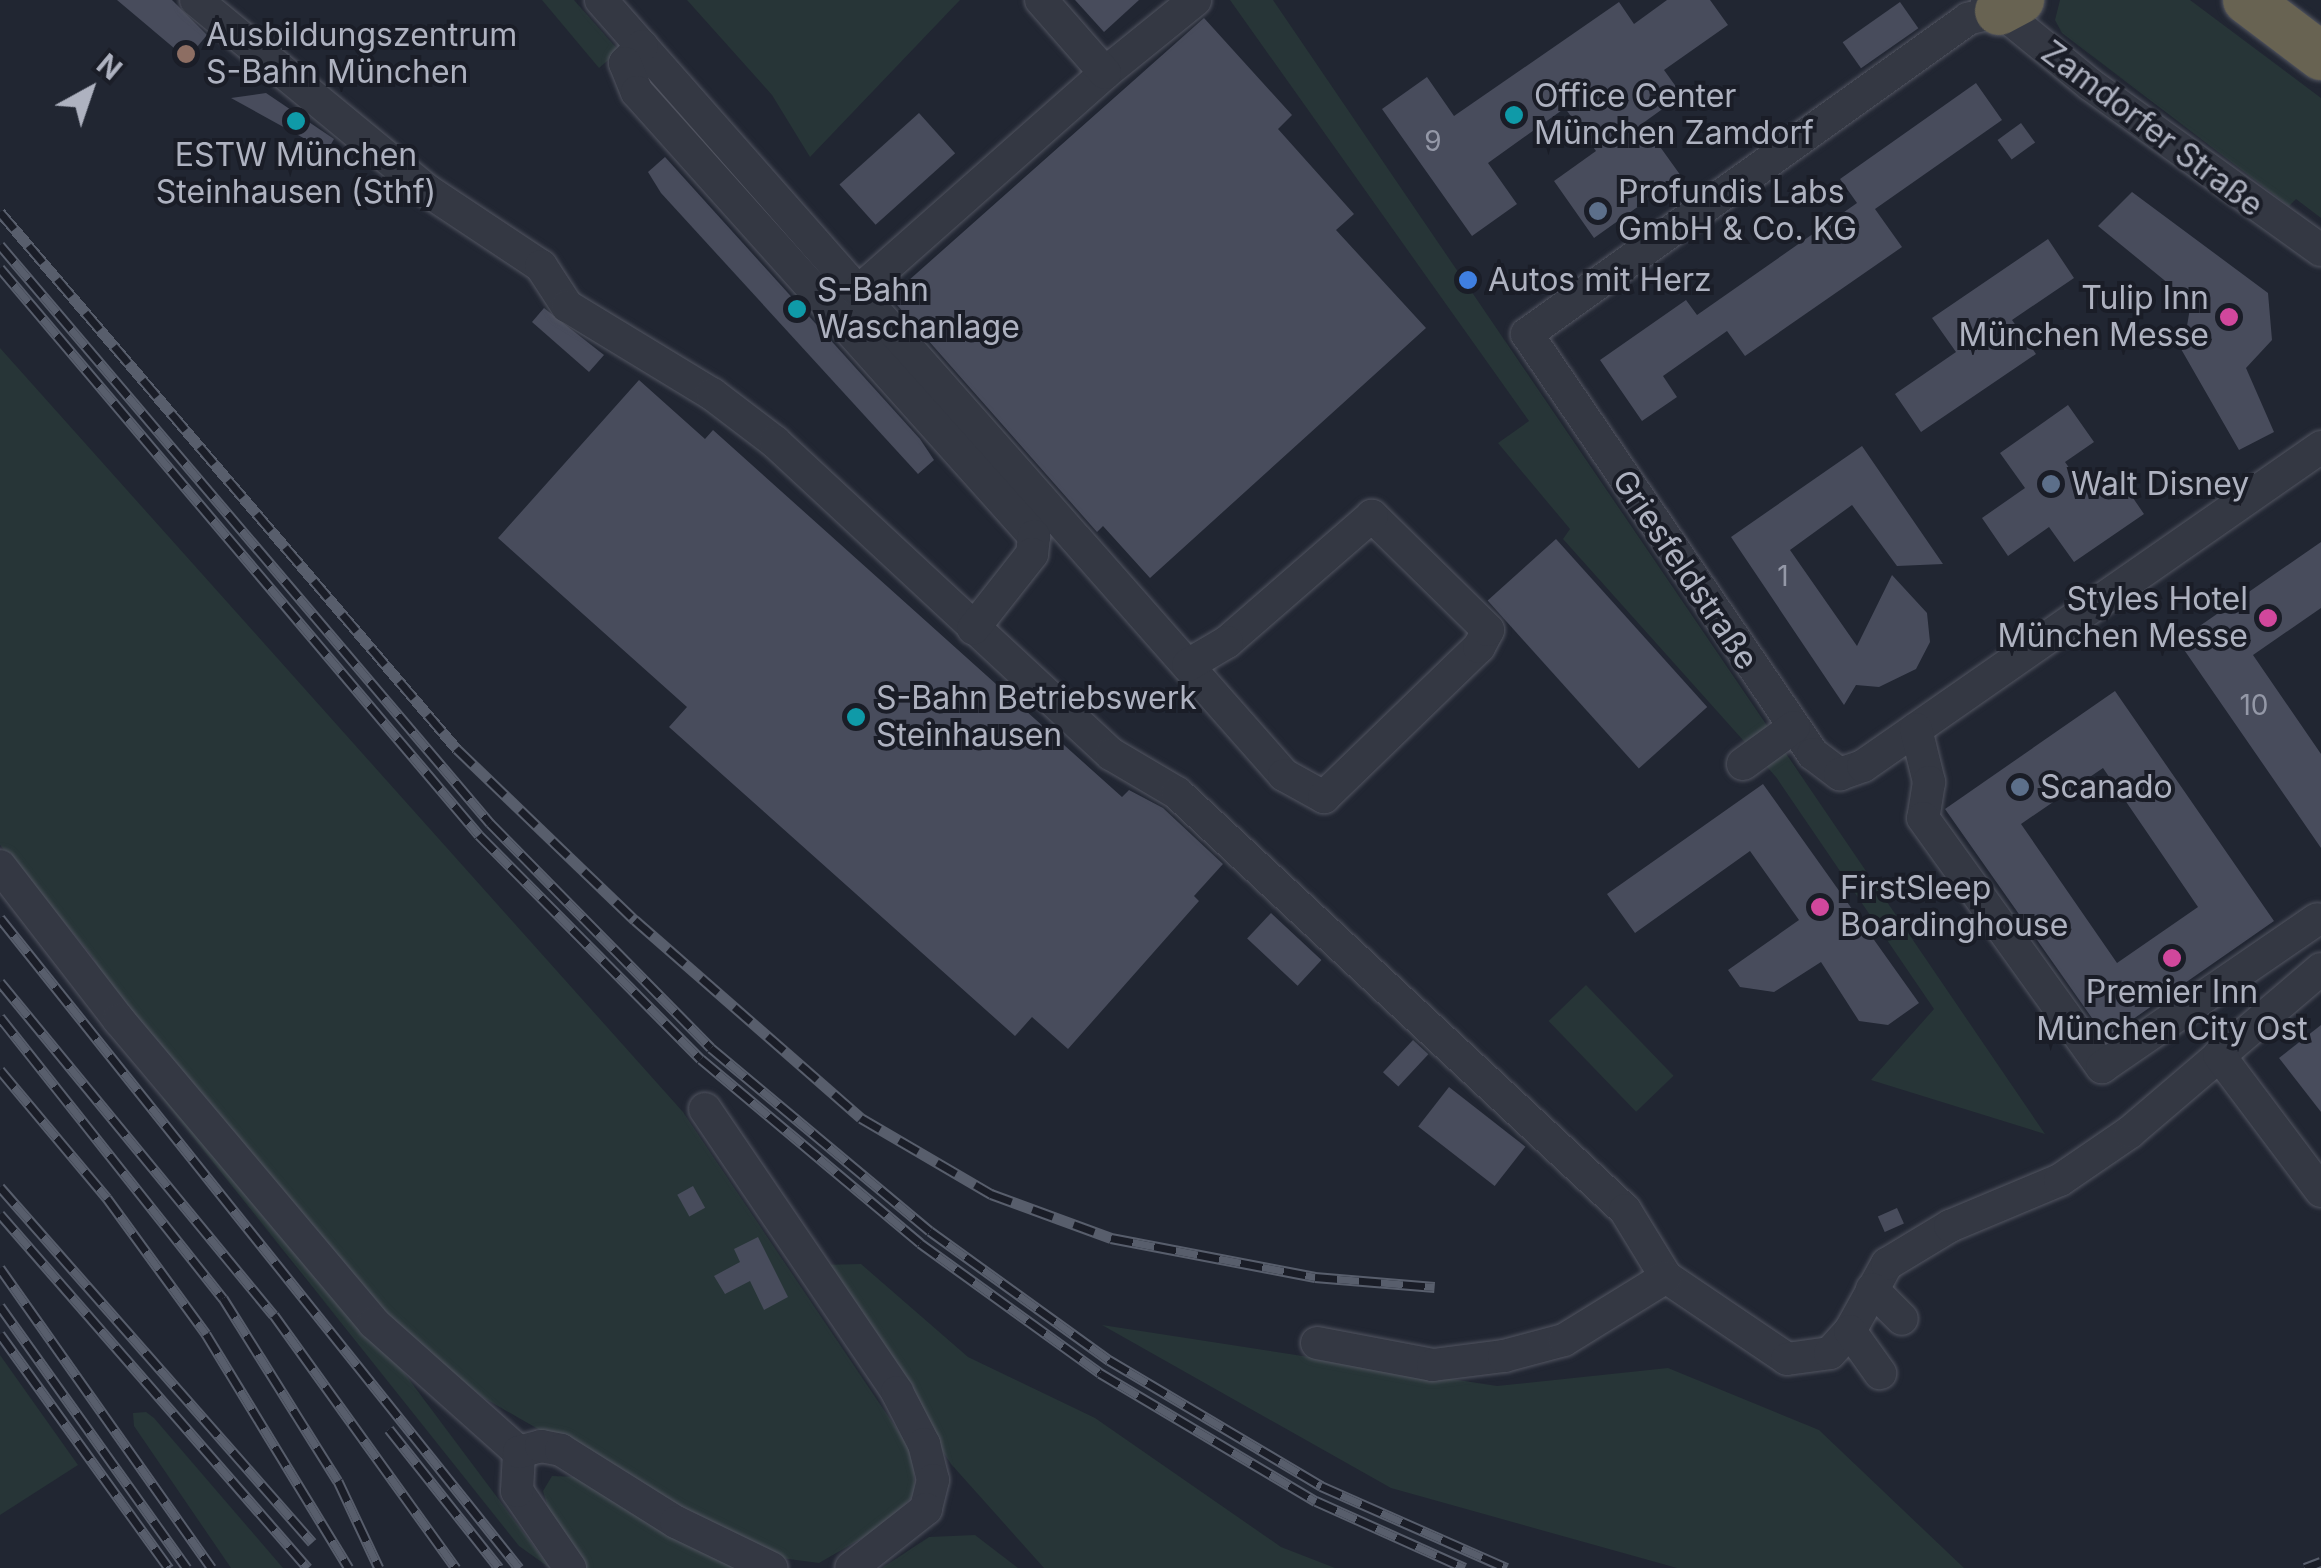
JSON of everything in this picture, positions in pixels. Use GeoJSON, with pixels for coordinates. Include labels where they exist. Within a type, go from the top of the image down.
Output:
{"type":"FeatureCollection","features":[{"type":"Feature","properties":{"kind":"highway"},"geometry":{"type":"LineString","coordinates":[[2246,0],[2321,56]]}},
{"type":"Feature","properties":{"kind":"street"},"geometry":{"type":"LineString","coordinates":[[196,0],[428,191],[540,266],[567,306],[712,394],[775,442],[1110,754],[1176,794],[1626,1210],[1666,1277],[1787,1359],[1830,1353],[1850,1331],[1887,1264],[1922,1241],[2060,1180],[2321,969]]}},
{"type":"Feature","properties":{"kind":"street"},"geometry":{"type":"LineString","coordinates":[[600,0],[860,290],[1284,775],[1324,797],[1479,647],[1488,630],[1372,516],[1228,642],[1188,665]]}},
{"type":"Feature","properties":{"kind":"street"},"geometry":{"type":"LineString","coordinates":[[1040,0],[1104,74]]}},
{"type":"Feature","properties":{"kind":"street"},"geometry":{"type":"LineString","coordinates":[[860,290],[1104,74],[1195,0]]}},
{"type":"Feature","properties":{"kind":"street","name":"Zamdorfer Straße"},"geometry":{"type":"LineString","coordinates":[[2004,3],[2255,208],[2321,250]]}},
{"type":"Feature","properties":{"kind":"street","name":"Griesfeldstraße"},"geometry":{"type":"LineString","coordinates":[[1916,729],[1863,766],[1840,774],[1827,770],[1527,334],[1968,19],[2004,3]]}},
{"type":"Feature","properties":{"kind":"street"},"geometry":{"type":"LineString","coordinates":[[642,46],[625,63],[638,92],[1034,536],[1032,554],[973,629]]}},
{"type":"Feature","properties":{"kind":"street"},"geometry":{"type":"LineString","coordinates":[[2317,919],[2102,1067],[1923,818],[1929,782],[1916,729],[2321,447]]}},
{"type":"Feature","properties":{"kind":"street"},"geometry":{"type":"LineString","coordinates":[[1743,764],[1794,727]]}},
{"type":"Feature","properties":{"kind":"street"},"geometry":{"type":"LineString","coordinates":[[0,866],[119,1020],[374,1322],[519,1452]]}},
{"type":"Feature","properties":{"kind":"street"},"geometry":{"type":"LineString","coordinates":[[2219,1054],[2321,1191]]}},
{"type":"Feature","properties":{"kind":"street"},"geometry":{"type":"LineString","coordinates":[[705,1109],[897,1392],[924,1444],[933,1480],[926,1508],[851,1568]]}},
{"type":"Feature","properties":{"kind":"street"},"geometry":{"type":"LineString","coordinates":[[1317,1343],[1433,1365],[1504,1356],[1564,1340],[1666,1277]]}},
{"type":"Feature","properties":{"kind":"street"},"geometry":{"type":"LineString","coordinates":[[1872,1289],[1902,1319]]}},
{"type":"Feature","properties":{"kind":"street"},"geometry":{"type":"LineString","coordinates":[[1850,1331],[1880,1372]]}},
{"type":"Feature","properties":{"kind":"street"},"geometry":{"type":"LineString","coordinates":[[519,1452],[541,1446],[561,1450],[676,1522],[770,1568]]}},
{"type":"Feature","properties":{"kind":"street"},"geometry":{"type":"LineString","coordinates":[[519,1452],[517,1491],[570,1568]]}},
{"type":"Feature","properties":{"kind":"shaded area"},"geometry":{"type":"Polygon","coordinates":[[[542,0],[574,0],[619,51],[599,68],[542,0]]]}},
{"type":"Feature","properties":{"kind":"shaded area"},"geometry":{"type":"Polygon","coordinates":[[[687,0],[960,0],[810,157],[772,95],[687,0]]]}},
{"type":"Feature","properties":{"kind":"shaded area"},"geometry":{"type":"Polygon","coordinates":[[[1230,0],[1273,0],[2045,1134],[1871,1080],[1934,1009],[1776,777],[1563,539],[1570,529],[1498,443],[1529,421],[1230,0]]]}},
{"type":"Feature","properties":{"kind":"shaded area"},"geometry":{"type":"Polygon","coordinates":[[[2060,0],[2190,0],[2321,98],[2321,218],[2296,199],[2289,206],[2062,33],[2055,20],[2060,0]]]}},
{"type":"Feature","properties":{"kind":"shaded area"},"geometry":{"type":"Polygon","coordinates":[[[0,348],[683,1112],[913,1453],[915,1494],[883,1526],[819,1563],[758,1555],[484,1398],[397,1332],[125,1015],[92,956],[0,845],[0,348]]]}},
{"type":"Feature","properties":{"kind":"shaded area"},"geometry":{"type":"Polygon","coordinates":[[[1586,985],[1674,1076],[1636,1112],[1549,1021],[1586,985]]]}},
{"type":"Feature","properties":{"kind":"shaded area"},"geometry":{"type":"Polygon","coordinates":[[[165,1093],[390,1354],[550,1568],[519,1546],[162,1098],[165,1093]]]}},
{"type":"Feature","properties":{"kind":"shaded area"},"geometry":{"type":"Polygon","coordinates":[[[861,1264],[968,1357],[1095,1418],[1281,1547],[1335,1568],[1044,1568],[951,1464],[821,1265],[861,1264]]]}},
{"type":"Feature","properties":{"kind":"shaded area"},"geometry":{"type":"Polygon","coordinates":[[[1102,1325],[1497,1386],[1668,1368],[1819,1430],[1964,1568],[1677,1568],[1391,1488],[1102,1325]]]}},
{"type":"Feature","properties":{"kind":"shaded area"},"geometry":{"type":"Polygon","coordinates":[[[0,1355],[78,1465],[0,1515],[0,1355]]]}},
{"type":"Feature","properties":{"kind":"shaded area"},"geometry":{"type":"Polygon","coordinates":[[[146,1412],[283,1568],[231,1568],[134,1426],[133,1413],[146,1412]]]}},
{"type":"Feature","properties":{"kind":"shaded area"},"geometry":{"type":"Polygon","coordinates":[[[552,1476],[580,1477],[739,1568],[585,1568],[549,1511],[543,1491],[552,1476]]]}},
{"type":"Feature","properties":{"kind":"shaded area"},"geometry":{"type":"Polygon","coordinates":[[[975,1535],[1018,1568],[882,1568],[929,1537],[975,1535]]]}},
{"type":"Feature","properties":{"kind":"building"},"geometry":{"type":"Polygon","coordinates":[[[117,0],[172,0],[207,35],[187,59],[117,0]]]}},
{"type":"Feature","properties":{"kind":"building"},"geometry":{"type":"Polygon","coordinates":[[[1075,0],[1139,0],[1104,32],[1075,0]]]}},
{"type":"Feature","properties":{"kind":"building","name":"Office Center München Zamdorf"},"geometry":{"type":"Polygon","coordinates":[[[1667,0],[1710,0],[1728,25],[1664,70],[1682,95],[1643,123],[1681,176],[1594,238],[1554,181],[1596,151],[1565,108],[1488,163],[1517,204],[1472,236],[1382,109],[1427,77],[1454,116],[1619,2],[1634,24],[1667,0]]]}},
{"type":"Feature","properties":{"kind":"building"},"geometry":{"type":"Polygon","coordinates":[[[1900,2],[1918,28],[1861,68],[1843,42],[1900,2]]]}},
{"type":"Feature","properties":{"kind":"building"},"geometry":{"type":"Polygon","coordinates":[[[1204,18],[1292,115],[1278,129],[1354,214],[1336,230],[1426,328],[1150,578],[1103,526],[1097,532],[890,297],[1204,18]]]}},
{"type":"Feature","properties":{"kind":"building"},"geometry":{"type":"Polygon","coordinates":[[[1976,83],[2002,120],[1875,209],[1902,247],[1745,356],[1727,331],[1663,376],[1677,397],[1642,421],[1600,360],[1686,300],[1697,315],[1857,203],[1840,179],[1976,83]]]}},
{"type":"Feature","properties":{"kind":"building","name":"ESTW München Steinhausen (Sthf)"},"geometry":{"type":"Polygon","coordinates":[[[266,93],[334,139],[327,151],[231,98],[266,93]]]}},
{"type":"Feature","properties":{"kind":"building"},"geometry":{"type":"Polygon","coordinates":[[[919,113],[955,153],[876,225],[839,185],[919,113]]]}},
{"type":"Feature","properties":{"kind":"building"},"geometry":{"type":"Polygon","coordinates":[[[2021,123],[2035,142],[2012,159],[1998,140],[2021,123]]]}},
{"type":"Feature","properties":{"kind":"building","name":"S-Bahn Waschanlage"},"geometry":{"type":"Polygon","coordinates":[[[665,157],[920,439],[934,460],[918,474],[661,193],[648,172],[665,157]]]}},
{"type":"Feature","properties":{"kind":"building","name":"Tulip Inn München Messe"},"geometry":{"type":"Polygon","coordinates":[[[2132,192],[2268,293],[2272,340],[2246,368],[2274,432],[2239,450],[2177,342],[2185,338],[2191,302],[2098,226],[2132,192]]]}},
{"type":"Feature","properties":{"kind":"building"},"geometry":{"type":"Polygon","coordinates":[[[2048,239],[2074,278],[2012,320],[2036,354],[1921,432],[1895,394],[1956,352],[1932,318],[2048,239]]]}},
{"type":"Feature","properties":{"kind":"building"},"geometry":{"type":"Polygon","coordinates":[[[544,308],[604,355],[589,372],[532,322],[544,308]]]}},
{"type":"Feature","properties":{"kind":"building","name":"S-Bahn Betriebswerk Steinhausen"},"geometry":{"type":"Polygon","coordinates":[[[639,380],[705,439],[713,430],[1122,797],[1129,790],[1163,808],[1223,864],[1194,896],[1199,901],[1068,1049],[1032,1017],[1015,1036],[669,727],[687,707],[498,538],[639,380]]]}},
{"type":"Feature","properties":{"kind":"building","name":"Walt Disney"},"geometry":{"type":"Polygon","coordinates":[[[2068,405],[2094,442],[2065,462],[2089,496],[2118,476],[2144,514],[2074,562],[2049,527],[2008,556],[1982,518],[2025,488],[2000,453],[2068,405]]]}},
{"type":"Feature","properties":{"kind":"building"},"geometry":{"type":"Polygon","coordinates":[[[1862,446],[1943,564],[1897,566],[1852,505],[1790,550],[1857,646],[1892,575],[1927,613],[1930,642],[1916,669],[1879,687],[1856,685],[1844,705],[1731,537],[1862,446]]]}},
{"type":"Feature","properties":{"kind":"building"},"geometry":{"type":"Polygon","coordinates":[[[1556,539],[1707,707],[1639,769],[1488,601],[1556,539]]]}},
{"type":"Feature","properties":{"kind":"building"},"geometry":{"type":"Polygon","coordinates":[[[2321,542],[2321,608],[2253,655],[2321,754],[2321,848],[2178,641],[2321,542]]]}},
{"type":"Feature","properties":{"kind":"building"},"geometry":{"type":"Polygon","coordinates":[[[2115,691],[2274,921],[2106,1038],[1945,809],[2115,691]],[[2103,768],[2021,824],[2117,963],[2198,907],[2103,768]]]}},
{"type":"Feature","properties":{"kind":"building","name":"FirstSleep Boardinghouse"},"geometry":{"type":"Polygon","coordinates":[[[1763,784],[1919,1003],[1888,1025],[1859,1021],[1821,962],[1774,992],[1740,987],[1728,970],[1799,920],[1750,851],[1635,933],[1607,894],[1763,784]]]}},
{"type":"Feature","properties":{"kind":"building"},"geometry":{"type":"Polygon","coordinates":[[[1271,913],[1321,960],[1298,986],[1247,939],[1271,913]]]}},
{"type":"Feature","properties":{"kind":"building"},"geometry":{"type":"Polygon","coordinates":[[[2321,1025],[2321,1112],[2279,1058],[2321,1025]]]}},
{"type":"Feature","properties":{"kind":"building"},"geometry":{"type":"Polygon","coordinates":[[[1413,1040],[1428,1054],[1398,1087],[1383,1072],[1413,1040]]]}},
{"type":"Feature","properties":{"kind":"building"},"geometry":{"type":"Polygon","coordinates":[[[1449,1087],[1525,1147],[1495,1186],[1418,1126],[1449,1087]]]}},
{"type":"Feature","properties":{"kind":"building"},"geometry":{"type":"Polygon","coordinates":[[[693,1186],[705,1208],[689,1217],[677,1195],[693,1186]]]}},
{"type":"Feature","properties":{"kind":"building"},"geometry":{"type":"Polygon","coordinates":[[[1897,1208],[1904,1224],[1885,1232],[1878,1217],[1897,1208]]]}},
{"type":"Feature","properties":{"kind":"building"},"geometry":{"type":"Polygon","coordinates":[[[758,1237],[788,1297],[764,1310],[750,1281],[725,1294],[714,1276],[740,1262],[734,1249],[758,1237]]]}},
{"type":"Feature","properties":{"kind":"railway"},"geometry":{"type":"LineString","coordinates":[[0,212],[457,749],[635,920],[861,1118],[991,1194],[1111,1238],[1315,1277],[1435,1287]]}},
{"type":"Feature","properties":{"kind":"railway"},"geometry":{"type":"LineString","coordinates":[[0,245],[490,823],[711,1048],[930,1231],[1109,1360],[1321,1486],[1507,1568]]}},
{"type":"Feature","properties":{"kind":"railway"},"geometry":{"type":"LineString","coordinates":[[0,268],[479,835],[701,1059],[920,1243],[1100,1373],[1316,1501],[1465,1568]]}},
{"type":"Feature","properties":{"kind":"railway"},"geometry":{"type":"LineString","coordinates":[[0,918],[519,1568]]}},
{"type":"Feature","properties":{"kind":"railway"},"geometry":{"type":"LineString","coordinates":[[0,982],[274,1315],[456,1568]]}},
{"type":"Feature","properties":{"kind":"railway"},"geometry":{"type":"LineString","coordinates":[[0,1017],[223,1298],[338,1481],[379,1568]]}},
{"type":"Feature","properties":{"kind":"railway"},"geometry":{"type":"LineString","coordinates":[[0,1070],[107,1198],[206,1334],[349,1568]]}},
{"type":"Feature","properties":{"kind":"railway"},"geometry":{"type":"LineString","coordinates":[[0,1187],[312,1542]]}},
{"type":"Feature","properties":{"kind":"railway"},"geometry":{"type":"LineString","coordinates":[[0,1214],[308,1568]]}},
{"type":"Feature","properties":{"kind":"railway"},"geometry":{"type":"LineString","coordinates":[[0,1268],[212,1568]]}},
{"type":"Feature","properties":{"kind":"railway"},"geometry":{"type":"LineString","coordinates":[[0,1306],[187,1568]]}},
{"type":"Feature","properties":{"kind":"railway"},"geometry":{"type":"LineString","coordinates":[[0,1334],[169,1568]]}},
{"type":"Feature","properties":{"kind":"railway"},"geometry":{"type":"LineString","coordinates":[[389,1429],[499,1568]]}},
{"type":"Feature","properties":{"kind":"railway"},"geometry":{"type":"LineString","coordinates":[[2305,1568],[2321,1562]]}},
{"type":"Feature","properties":{"kind":"place","name":"Ausbildungszentrum S-Bahn München"},"geometry":{"type":"Point","coordinates":[186,54]}},
{"type":"Feature","properties":{"kind":"place","name":"Office Center München Zamdorf"},"geometry":{"type":"Point","coordinates":[1514,115]}},
{"type":"Feature","properties":{"kind":"place","name":"ESTW München Steinhausen (Sthf)"},"geometry":{"type":"Point","coordinates":[296,121]}},
{"type":"Feature","properties":{"kind":"place","name":"Profundis Labs GmbH & Co. KG"},"geometry":{"type":"Point","coordinates":[1598,211]}},
{"type":"Feature","properties":{"kind":"place","name":"Autos mit Herz"},"geometry":{"type":"Point","coordinates":[1468,280]}},
{"type":"Feature","properties":{"kind":"place","name":"S-Bahn Waschanlage"},"geometry":{"type":"Point","coordinates":[797,309]}},
{"type":"Feature","properties":{"kind":"place","name":"Tulip Inn München Messe"},"geometry":{"type":"Point","coordinates":[2229,317]}},
{"type":"Feature","properties":{"kind":"place","name":"Walt Disney"},"geometry":{"type":"Point","coordinates":[2051,484]}},
{"type":"Feature","properties":{"kind":"place","name":"Styles Hotel München Messe"},"geometry":{"type":"Point","coordinates":[2268,618]}},
{"type":"Feature","properties":{"kind":"place","name":"S-Bahn Betriebswerk Steinhausen"},"geometry":{"type":"Point","coordinates":[856,717]}},
{"type":"Feature","properties":{"kind":"place","name":"Scanado"},"geometry":{"type":"Point","coordinates":[2020,787]}},
{"type":"Feature","properties":{"kind":"place","name":"FirstSleep Boardinghouse"},"geometry":{"type":"Point","coordinates":[1820,907]}},
{"type":"Feature","properties":{"kind":"place","name":"Premier Inn München City Ost"},"geometry":{"type":"Point","coordinates":[2172,958]}}]}
